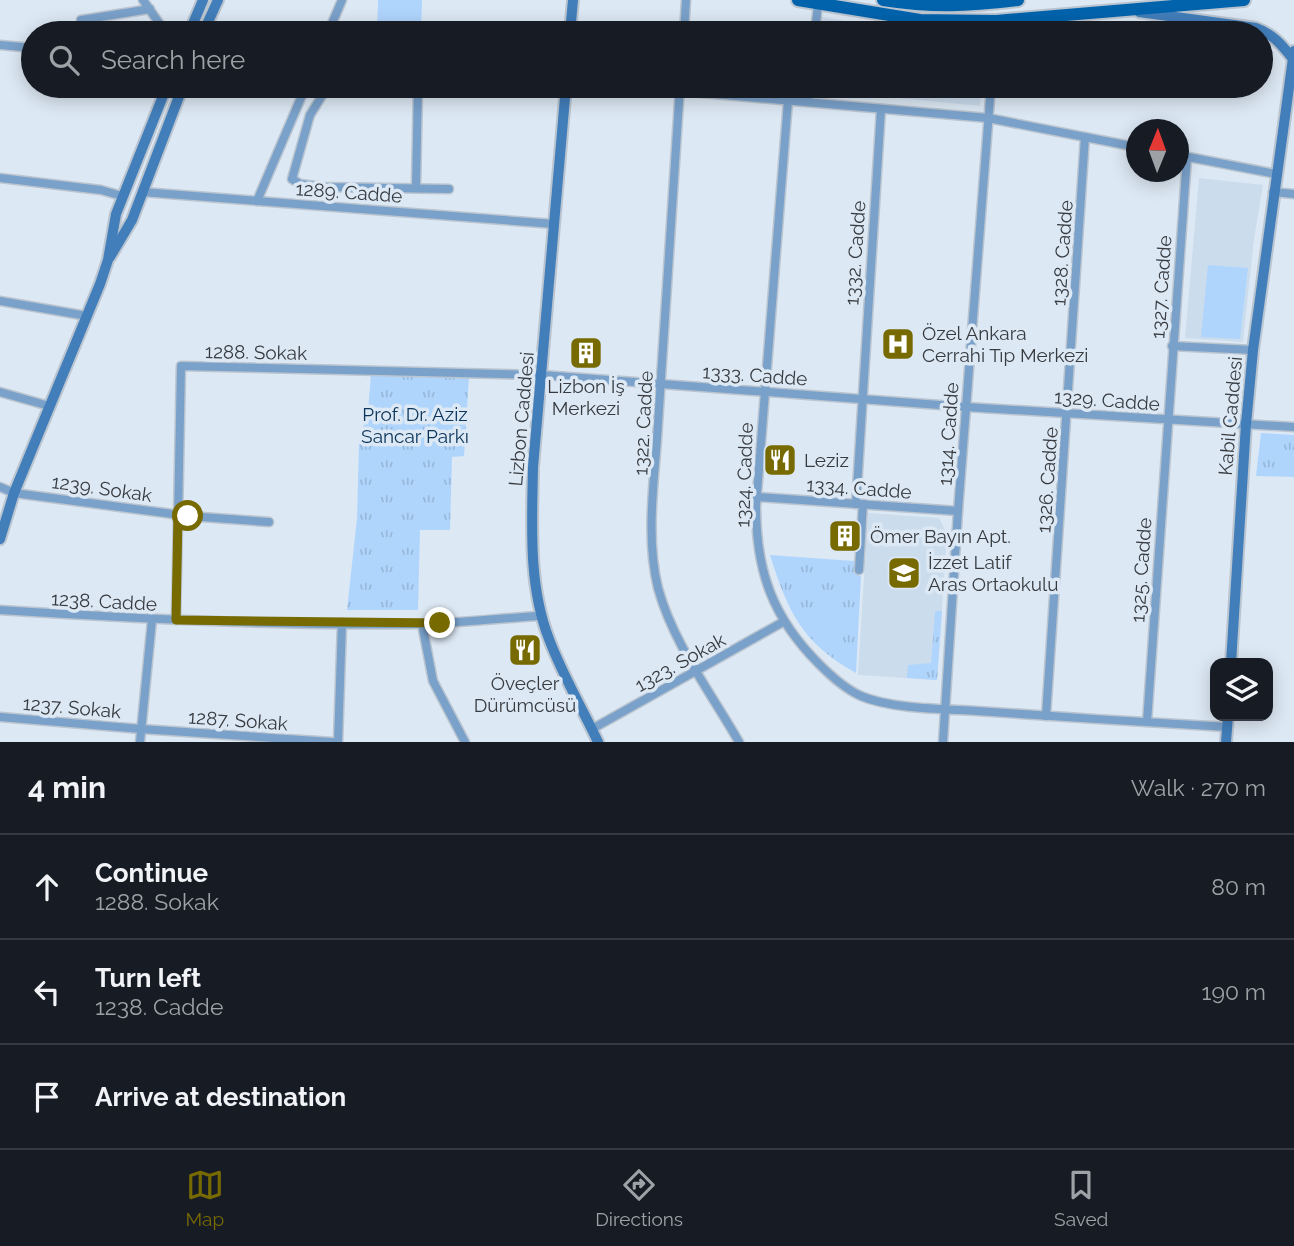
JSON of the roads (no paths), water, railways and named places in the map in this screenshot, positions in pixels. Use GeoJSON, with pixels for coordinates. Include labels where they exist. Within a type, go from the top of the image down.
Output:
{"type":"FeatureCollection","features":[{"type":"Feature","properties":{"kind":"main road"},"geometry":{"type":"LineString","coordinates":[[194,21],[203,0]]}},
{"type":"Feature","properties":{"kind":"main road"},"geometry":{"type":"LineString","coordinates":[[208,21],[218,0]]}},
{"type":"Feature","properties":{"kind":"main road"},"geometry":{"type":"LineString","coordinates":[[571,21],[573,0]]}},
{"type":"Feature","properties":{"kind":"main road"},"geometry":{"type":"LineString","coordinates":[[798,0],[931,21]]}},
{"type":"Feature","properties":{"kind":"main road"},"geometry":{"type":"LineString","coordinates":[[883,0],[955,7],[1018,0]]}},
{"type":"Feature","properties":{"kind":"main road"},"geometry":{"type":"LineString","coordinates":[[1039,21],[1119,10],[1244,0]]}},
{"type":"Feature","properties":{"kind":"main road"},"geometry":{"type":"LineString","coordinates":[[1119,10],[1203,21]]}},
{"type":"Feature","properties":{"kind":"main road"},"geometry":{"type":"LineString","coordinates":[[1273,38],[1293,55]]}},
{"type":"Feature","properties":{"kind":"main road","name":"Kabil Caddesi"},"geometry":{"type":"LineString","coordinates":[[1231,658],[1253,350],[1293,55]]}},
{"type":"Feature","properties":{"kind":"main road"},"geometry":{"type":"LineString","coordinates":[[108,260],[112,228],[122,196],[162,98]]}},
{"type":"Feature","properties":{"kind":"main road"},"geometry":{"type":"LineString","coordinates":[[0,539],[14,493],[108,260],[124,236],[178,98]]}},
{"type":"Feature","properties":{"kind":"main road","name":"Lizbon Caddesi"},"geometry":{"type":"LineString","coordinates":[[565,98],[533,467],[531,528],[534,575],[541,616],[549,641],[598,742]]}},
{"type":"Feature","properties":{"kind":"main road","name":"Kabil Caddesi"},"geometry":{"type":"LineString","coordinates":[[1276,174],[1294,104]]}},
{"type":"Feature","properties":{"kind":"main road"},"geometry":{"type":"LineString","coordinates":[[122,196],[142,192]]}},
{"type":"Feature","properties":{"kind":"main road"},"geometry":{"type":"LineString","coordinates":[[1226,742],[1227,721]]}},
{"type":"Feature","properties":{"kind":"street"},"geometry":{"type":"LineString","coordinates":[[143,0],[158,21]]}},
{"type":"Feature","properties":{"kind":"street"},"geometry":{"type":"LineString","coordinates":[[333,21],[342,0]]}},
{"type":"Feature","properties":{"kind":"street"},"geometry":{"type":"LineString","coordinates":[[685,21],[686,0]]}},
{"type":"Feature","properties":{"kind":"street"},"geometry":{"type":"LineString","coordinates":[[816,21],[818,4]]}},
{"type":"Feature","properties":{"kind":"street"},"geometry":{"type":"LineString","coordinates":[[81,21],[150,9]]}},
{"type":"Feature","properties":{"kind":"street"},"geometry":{"type":"LineString","coordinates":[[0,45],[21,47]]}},
{"type":"Feature","properties":{"kind":"street"},"geometry":{"type":"LineString","coordinates":[[257,201],[301,98]]}},
{"type":"Feature","properties":{"kind":"street"},"geometry":{"type":"LineString","coordinates":[[321,98],[310,115],[296,159],[292,178],[300,184],[324,187],[449,189]]}},
{"type":"Feature","properties":{"kind":"street"},"geometry":{"type":"LineString","coordinates":[[416,187],[418,98]]}},
{"type":"Feature","properties":{"kind":"street","name":"1322. Cadde"},"geometry":{"type":"LineString","coordinates":[[679,98],[652,534],[653,560],[669,617],[740,742]]}},
{"type":"Feature","properties":{"kind":"street"},"geometry":{"type":"LineString","coordinates":[[763,98],[988,118],[1126,145]]}},
{"type":"Feature","properties":{"kind":"street"},"geometry":{"type":"LineString","coordinates":[[808,98],[808,102]]}},
{"type":"Feature","properties":{"kind":"street","name":"1314. Cadde"},"geometry":{"type":"LineString","coordinates":[[943,742],[990,98]]}},
{"type":"Feature","properties":{"kind":"street","name":"1324. Cadde"},"geometry":{"type":"LineString","coordinates":[[788,101],[757,497],[760,556],[771,594],[783,622],[826,671],[858,695],[884,703],[1147,722],[1227,721]]}},
{"type":"Feature","properties":{"kind":"street","name":"1332. Cadde"},"geometry":{"type":"LineString","coordinates":[[859,570],[861,399],[881,109]]}},
{"type":"Feature","properties":{"kind":"street","name":"1328. Cadde"},"geometry":{"type":"LineString","coordinates":[[1067,413],[1085,137]]}},
{"type":"Feature","properties":{"kind":"street"},"geometry":{"type":"LineString","coordinates":[[1189,157],[1276,174]]}},
{"type":"Feature","properties":{"kind":"street"},"geometry":{"type":"LineString","coordinates":[[0,178],[101,190],[122,196]]}},
{"type":"Feature","properties":{"kind":"street","name":"1327. Cadde"},"geometry":{"type":"LineString","coordinates":[[1166,419],[1181,182]]}},
{"type":"Feature","properties":{"kind":"street","name":"1289. Cadde"},"geometry":{"type":"LineString","coordinates":[[142,192],[554,224]]}},
{"type":"Feature","properties":{"kind":"street"},"geometry":{"type":"LineString","coordinates":[[1273,192],[1294,194]]}},
{"type":"Feature","properties":{"kind":"street"},"geometry":{"type":"LineString","coordinates":[[0,301],[87,316]]}},
{"type":"Feature","properties":{"kind":"street"},"geometry":{"type":"LineString","coordinates":[[1172,346],[1253,350]]}},
{"type":"Feature","properties":{"kind":"street","name":"1288. Sokak"},"geometry":{"type":"LineString","coordinates":[[176,620],[181,366],[542,375]]}},
{"type":"Feature","properties":{"kind":"street","name":"1333. Cadde"},"geometry":{"type":"LineString","coordinates":[[542,375],[966,407]]}},
{"type":"Feature","properties":{"kind":"street"},"geometry":{"type":"LineString","coordinates":[[0,392],[50,406]]}},
{"type":"Feature","properties":{"kind":"street","name":"1329. Cadde"},"geometry":{"type":"LineString","coordinates":[[966,407],[1294,427]]}},
{"type":"Feature","properties":{"kind":"street","name":"1326. Cadde"},"geometry":{"type":"LineString","coordinates":[[1046,716],[1067,413]]}},
{"type":"Feature","properties":{"kind":"street","name":"1325. Cadde"},"geometry":{"type":"LineString","coordinates":[[1147,722],[1166,419]]}},
{"type":"Feature","properties":{"kind":"street","name":"1239. Sokak"},"geometry":{"type":"LineString","coordinates":[[0,488],[14,493],[178,514],[269,522]]}},
{"type":"Feature","properties":{"kind":"street","name":"1334. Cadde"},"geometry":{"type":"LineString","coordinates":[[757,497],[958,511]]}},
{"type":"Feature","properties":{"kind":"street","name":"1238. Cadde"},"geometry":{"type":"LineString","coordinates":[[0,610],[152,620],[422,624],[541,616]]}},
{"type":"Feature","properties":{"kind":"street"},"geometry":{"type":"LineString","coordinates":[[140,742],[152,620]]}},
{"type":"Feature","properties":{"kind":"street","name":"1323. Sokak"},"geometry":{"type":"LineString","coordinates":[[592,729],[783,622]]}},
{"type":"Feature","properties":{"kind":"street"},"geometry":{"type":"LineString","coordinates":[[338,742],[342,623]]}},
{"type":"Feature","properties":{"kind":"street"},"geometry":{"type":"LineString","coordinates":[[422,624],[433,681],[465,742]]}},
{"type":"Feature","properties":{"kind":"street","name":"1237. Sokak"},"geometry":{"type":"LineString","coordinates":[[0,717],[141,729]]}},
{"type":"Feature","properties":{"kind":"street","name":"1287. Sokak"},"geometry":{"type":"LineString","coordinates":[[141,729],[332,742]]}},
{"type":"Feature","properties":{"kind":"place","name":"Özel Ankara Cerrahi Tıp Merkezi"},"geometry":{"type":"Point","coordinates":[898,344]}},
{"type":"Feature","properties":{"kind":"place","name":"Lizbon İş Merkezi"},"geometry":{"type":"Point","coordinates":[586,353]}},
{"type":"Feature","properties":{"kind":"place","name":"Leziz"},"geometry":{"type":"Point","coordinates":[780,460]}},
{"type":"Feature","properties":{"kind":"place","name":"Ömer Bayın Apt."},"geometry":{"type":"Point","coordinates":[845,536]}},
{"type":"Feature","properties":{"kind":"place","name":"İzzet Latif Aras Ortaokulu"},"geometry":{"type":"Point","coordinates":[904,573]}},
{"type":"Feature","properties":{"kind":"place","name":"Öveçler Dürümcüsü"},"geometry":{"type":"Point","coordinates":[525,650]}},
{"type":"Feature","properties":{"kind":"park label","name":"Prof. Dr. Aziz Sancar Parkı"},"geometry":{"type":"Point","coordinates":[415,425]}}]}
